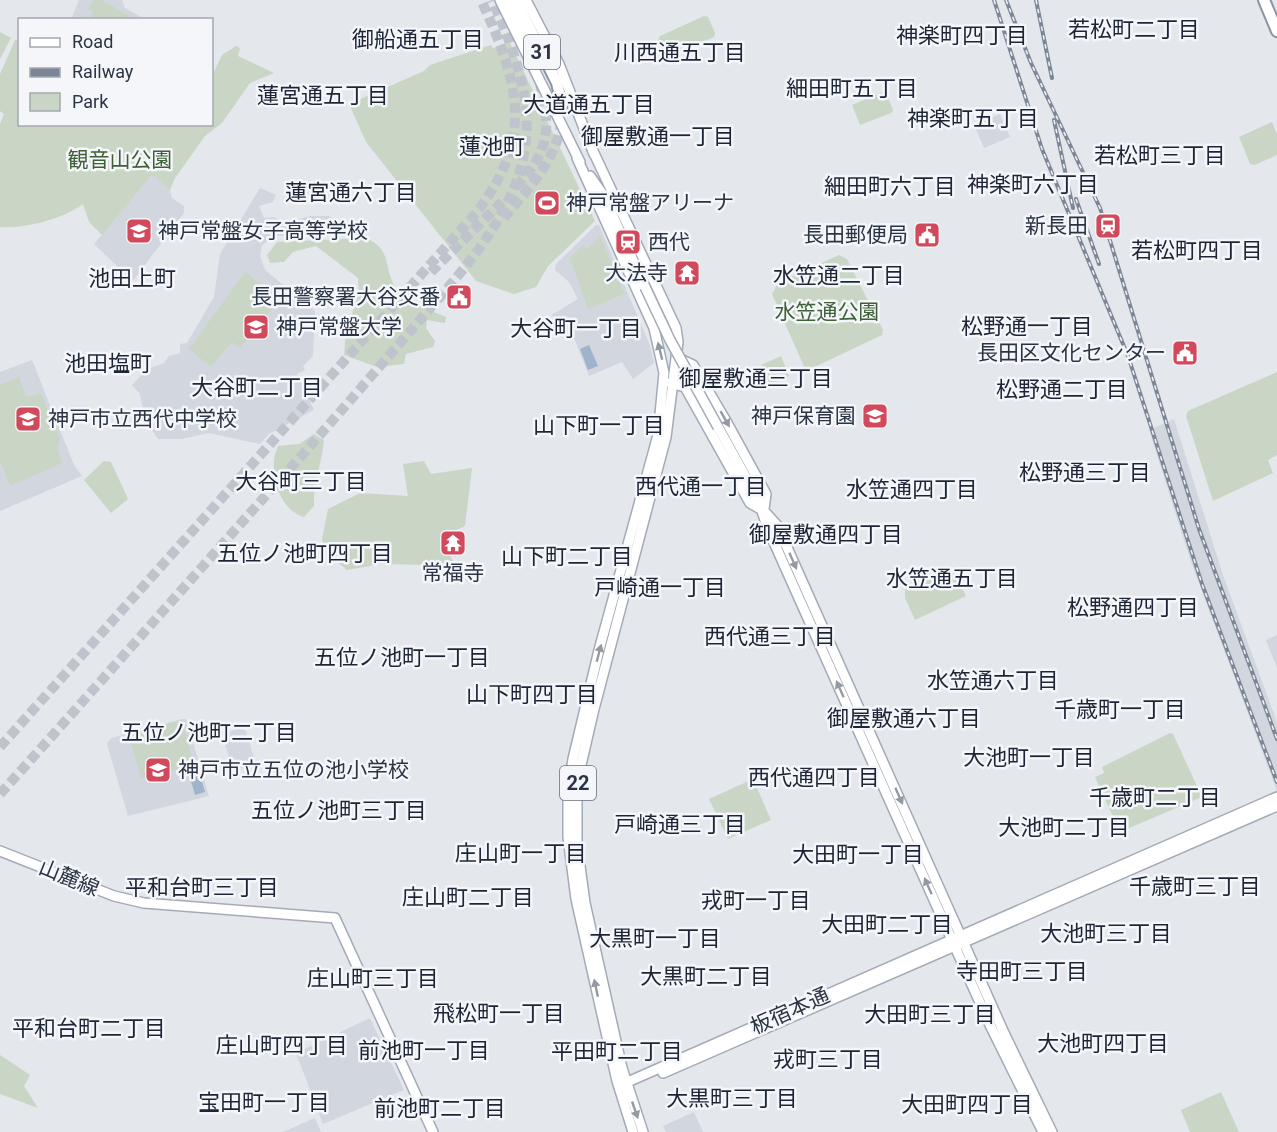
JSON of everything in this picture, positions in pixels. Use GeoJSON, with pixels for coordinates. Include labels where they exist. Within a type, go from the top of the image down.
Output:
{"type":"FeatureCollection","features":[{"type":"Feature","properties":{"kind":"highway","name":"31"},"geometry":{"type":"LineString","coordinates":[[508,0],[527,46]]}},
{"type":"Feature","properties":{"kind":"highway","name":"31"},"geometry":{"type":"LineString","coordinates":[[516,0],[557,83],[562,105]]}},
{"type":"Feature","properties":{"kind":"highway"},"geometry":{"type":"LineString","coordinates":[[1264,0],[1277,31]]}},
{"type":"Feature","properties":{"kind":"highway"},"geometry":{"type":"LineString","coordinates":[[1270,0],[1277,18]]}},
{"type":"Feature","properties":{"kind":"main road"},"geometry":{"type":"LineString","coordinates":[[500,0],[578,158],[604,195]]}},
{"type":"Feature","properties":{"kind":"main road"},"geometry":{"type":"LineString","coordinates":[[526,0],[559,64],[593,151],[676,328],[678,358],[693,365],[726,421],[766,494],[764,511]]}},
{"type":"Feature","properties":{"kind":"main road"},"geometry":{"type":"LineString","coordinates":[[593,151],[604,195],[670,340],[764,511],[777,525],[1043,1132]]}},
{"type":"Feature","properties":{"kind":"main road","name":"22"},"geometry":{"type":"LineString","coordinates":[[578,158],[654,328],[669,383]]}},
{"type":"Feature","properties":{"kind":"main road","name":"22"},"geometry":{"type":"LineString","coordinates":[[633,1132],[581,883],[576,836],[577,795],[594,709],[666,437],[669,383],[678,358]]}},
{"type":"Feature","properties":{"kind":"main road"},"geometry":{"type":"LineString","coordinates":[[669,383],[685,387],[750,503],[764,511]]}},
{"type":"Feature","properties":{"kind":"main road"},"geometry":{"type":"LineString","coordinates":[[958,941],[1277,797]]}},
{"type":"Feature","properties":{"kind":"main road"},"geometry":{"type":"LineString","coordinates":[[958,941],[1277,806]]}},
{"type":"Feature","properties":{"kind":"main road","name":"山麓線"},"geometry":{"type":"LineString","coordinates":[[0,851],[114,896],[144,903],[335,918],[433,1132]]}},
{"type":"Feature","properties":{"kind":"main road"},"geometry":{"type":"LineString","coordinates":[[958,941],[1052,1132]]}},
{"type":"Feature","properties":{"kind":"main road","name":"板宿本通"},"geometry":{"type":"LineString","coordinates":[[623,1088],[958,941]]}},
{"type":"Feature","properties":{"kind":"main road","name":"22"},"geometry":{"type":"LineString","coordinates":[[623,1088],[643,1132]]}},
{"type":"Feature","properties":{"kind":"shaded area"},"geometry":{"type":"Polygon","coordinates":[[[79,0],[122,0],[125,8],[143,18],[72,18],[79,0]]]}},
{"type":"Feature","properties":{"kind":"shaded area"},"geometry":{"type":"Polygon","coordinates":[[[1000,114],[1010,137],[984,148],[974,125],[1000,114]]]}},
{"type":"Feature","properties":{"kind":"shaded area","name":"神戸常盤女子高等学校"},"geometry":{"type":"Polygon","coordinates":[[[155,175],[170,190],[172,198],[184,206],[184,213],[133,281],[94,244],[151,176],[155,175]]]}},
{"type":"Feature","properties":{"kind":"shaded area","name":"神戸常盤大学"},"geometry":{"type":"Polygon","coordinates":[[[260,188],[276,195],[273,202],[259,206],[264,218],[274,217],[284,223],[310,216],[329,216],[345,227],[345,231],[276,236],[262,245],[260,256],[265,270],[315,311],[313,356],[303,366],[305,370],[297,374],[314,410],[269,434],[260,444],[209,433],[181,439],[158,439],[145,420],[140,394],[132,385],[147,369],[164,363],[169,356],[180,353],[180,344],[187,343],[214,297],[220,254],[260,188]]]}},
{"type":"Feature","properties":{"kind":"shaded area"},"geometry":{"type":"Polygon","coordinates":[[[596,225],[599,225],[649,343],[654,363],[633,379],[622,362],[589,376],[572,333],[551,315],[578,299],[569,282],[555,270],[556,264],[596,225]]]}},
{"type":"Feature","properties":{"kind":"shaded area","name":"神戸市立西代中学校"},"geometry":{"type":"Polygon","coordinates":[[[32,360],[74,465],[82,476],[0,511],[0,372],[32,360]]]}},
{"type":"Feature","properties":{"kind":"shaded area"},"geometry":{"type":"Polygon","coordinates":[[[1174,419],[1223,575],[1277,722],[1277,791],[1190,559],[1149,430],[1174,419]]]}},
{"type":"Feature","properties":{"kind":"shaded area"},"geometry":{"type":"Polygon","coordinates":[[[1277,635],[1277,668],[1266,640],[1277,635]]]}},
{"type":"Feature","properties":{"kind":"shaded area","name":"神戸市立五位の池小学校"},"geometry":{"type":"Polygon","coordinates":[[[186,719],[209,796],[128,816],[107,744],[111,738],[186,719]]]}},
{"type":"Feature","properties":{"kind":"shaded area"},"geometry":{"type":"Polygon","coordinates":[[[241,728],[246,731],[255,762],[253,765],[233,771],[222,734],[241,728]]]}},
{"type":"Feature","properties":{"kind":"shaded area"},"geometry":{"type":"Polygon","coordinates":[[[370,1018],[404,1090],[323,1124],[296,1053],[370,1018]]]}},
{"type":"Feature","properties":{"kind":"shaded area"},"geometry":{"type":"Polygon","coordinates":[[[694,1112],[703,1132],[666,1132],[663,1126],[694,1112]]]}},
{"type":"Feature","properties":{"kind":"shaded area"},"geometry":{"type":"Polygon","coordinates":[[[315,1118],[321,1132],[283,1132],[315,1118]]]}},
{"type":"Feature","properties":{"kind":"green space"},"geometry":{"type":"Polygon","coordinates":[[[94,0],[102,0],[132,18],[90,18],[93,13],[88,9],[94,0]]]}},
{"type":"Feature","properties":{"kind":"green space"},"geometry":{"type":"Polygon","coordinates":[[[704,16],[708,17],[715,33],[714,37],[669,57],[665,55],[658,41],[660,36],[704,16]]]}},
{"type":"Feature","properties":{"kind":"green space"},"geometry":{"type":"Polygon","coordinates":[[[0,32],[11,38],[0,59],[0,32]]]}},
{"type":"Feature","properties":{"kind":"green space","name":"観音山公園"},"geometry":{"type":"Polygon","coordinates":[[[15,40],[18,41],[18,126],[213,126],[213,74],[222,55],[236,46],[240,48],[238,56],[274,73],[250,83],[222,123],[205,136],[175,178],[170,190],[155,176],[151,176],[102,235],[89,222],[83,204],[43,222],[0,227],[0,124],[4,114],[0,111],[0,74],[15,40]]]}},
{"type":"Feature","properties":{"kind":"green space"},"geometry":{"type":"Polygon","coordinates":[[[510,43],[595,221],[548,266],[536,287],[514,294],[476,281],[366,142],[349,104],[424,71],[430,65],[491,45],[493,48],[510,43]]]}},
{"type":"Feature","properties":{"kind":"green space"},"geometry":{"type":"Polygon","coordinates":[[[885,91],[893,110],[891,113],[860,125],[852,105],[885,91]]]}},
{"type":"Feature","properties":{"kind":"green space"},"geometry":{"type":"Polygon","coordinates":[[[1272,122],[1277,134],[1277,155],[1255,165],[1250,164],[1239,137],[1272,122]]]}},
{"type":"Feature","properties":{"kind":"green space"},"geometry":{"type":"Polygon","coordinates":[[[600,236],[624,294],[588,309],[570,258],[583,245],[587,249],[600,236]]]}},
{"type":"Feature","properties":{"kind":"green space"},"geometry":{"type":"Polygon","coordinates":[[[366,238],[381,248],[392,280],[400,293],[419,306],[446,317],[445,323],[427,320],[426,328],[435,341],[433,347],[406,354],[404,364],[377,367],[344,355],[346,332],[359,292],[358,278],[316,246],[293,252],[284,262],[270,263],[267,255],[277,242],[366,238]]]}},
{"type":"Feature","properties":{"kind":"green space","name":"水笠通公園"},"geometry":{"type":"Polygon","coordinates":[[[839,255],[847,259],[883,330],[882,335],[806,371],[772,294],[778,283],[839,255]]]}},
{"type":"Feature","properties":{"kind":"green space"},"geometry":{"type":"Polygon","coordinates":[[[245,272],[280,299],[240,348],[232,342],[211,367],[189,349],[245,272]]]}},
{"type":"Feature","properties":{"kind":"green space"},"geometry":{"type":"Polygon","coordinates":[[[781,356],[789,376],[770,385],[761,365],[781,356]]]}},
{"type":"Feature","properties":{"kind":"green space"},"geometry":{"type":"Polygon","coordinates":[[[1277,372],[1277,455],[1268,460],[1273,473],[1213,501],[1186,416],[1188,411],[1277,372]]]}},
{"type":"Feature","properties":{"kind":"green space","name":"神戸市立西代中学校"},"geometry":{"type":"Polygon","coordinates":[[[19,377],[26,397],[41,393],[60,439],[57,447],[62,463],[10,486],[0,461],[0,385],[19,377]]]}},
{"type":"Feature","properties":{"kind":"green space"},"geometry":{"type":"Polygon","coordinates":[[[314,434],[324,440],[314,506],[304,517],[295,513],[281,498],[275,477],[275,455],[278,446],[299,444],[314,434]]]}},
{"type":"Feature","properties":{"kind":"green space"},"geometry":{"type":"Polygon","coordinates":[[[104,461],[111,462],[128,499],[111,513],[84,480],[104,461]]]}},
{"type":"Feature","properties":{"kind":"green space"},"geometry":{"type":"Polygon","coordinates":[[[424,461],[431,474],[472,468],[465,526],[442,537],[455,566],[441,573],[435,565],[381,564],[347,570],[336,561],[337,550],[325,550],[322,539],[328,509],[360,493],[408,496],[403,464],[424,461]]]}},
{"type":"Feature","properties":{"kind":"green space"},"geometry":{"type":"Polygon","coordinates":[[[950,566],[966,596],[915,620],[905,598],[905,589],[950,566]]]}},
{"type":"Feature","properties":{"kind":"green space"},"geometry":{"type":"Polygon","coordinates":[[[182,720],[193,762],[185,764],[185,767],[141,779],[129,734],[182,720]]]}},
{"type":"Feature","properties":{"kind":"green space"},"geometry":{"type":"Polygon","coordinates":[[[1170,733],[1173,734],[1202,797],[1120,832],[1095,777],[1104,773],[1102,767],[1170,733]]]}},
{"type":"Feature","properties":{"kind":"green space"},"geometry":{"type":"Polygon","coordinates":[[[753,779],[771,820],[728,839],[709,799],[753,779]]]}},
{"type":"Feature","properties":{"kind":"green space"},"geometry":{"type":"Polygon","coordinates":[[[0,1055],[30,1075],[24,1086],[38,1108],[0,1094],[0,1055]]]}},
{"type":"Feature","properties":{"kind":"green space"},"geometry":{"type":"Polygon","coordinates":[[[1221,1092],[1239,1132],[1190,1132],[1181,1110],[1221,1092]]]}},
{"type":"Feature","properties":{"kind":"water"},"geometry":{"type":"Polygon","coordinates":[[[589,345],[598,366],[588,370],[580,349],[589,345]]]}},
{"type":"Feature","properties":{"kind":"water"},"geometry":{"type":"Polygon","coordinates":[[[199,771],[205,792],[195,795],[189,774],[199,771]]]}},
{"type":"Feature","properties":{"kind":"tunnel"},"geometry":{"type":"LineString","coordinates":[[0,747],[476,213],[495,185],[507,159],[514,133],[515,108],[504,57],[481,0]]}},
{"type":"Feature","properties":{"kind":"tunnel"},"geometry":{"type":"LineString","coordinates":[[0,794],[354,396],[460,273],[490,233],[513,191],[521,168],[527,125],[522,82],[509,40],[492,0]]}},
{"type":"Feature","properties":{"kind":"tunnel"},"geometry":{"type":"LineString","coordinates":[[516,187],[535,163],[544,140],[546,115],[540,84]]}},
{"type":"Feature","properties":{"kind":"tunnel"},"geometry":{"type":"LineString","coordinates":[[504,218],[535,180],[552,153],[558,138],[562,105]]}},
{"type":"Feature","properties":{"kind":"tunnel"},"geometry":{"type":"LineString","coordinates":[[431,272],[503,201]]}},
{"type":"Feature","properties":{"kind":"railway"},"geometry":{"type":"LineString","coordinates":[[994,0],[1042,149],[1128,356],[1202,584],[1277,782]]}},
{"type":"Feature","properties":{"kind":"railway"},"geometry":{"type":"LineString","coordinates":[[1006,0],[1031,63],[1100,208],[1199,529],[1277,739]]}},
{"type":"Feature","properties":{"kind":"railway"},"geometry":{"type":"LineString","coordinates":[[1036,0],[1052,78]]}},
{"type":"Feature","properties":{"kind":"railway"},"geometry":{"type":"LineString","coordinates":[[1054,120],[1073,208]]}},
{"type":"Feature","properties":{"kind":"railway"},"geometry":{"type":"LineString","coordinates":[[1076,199],[1099,264]]}},
{"type":"Feature","properties":{"kind":"place","name":"神戸常盤アリーナ"},"geometry":{"type":"Point","coordinates":[547,203]}},
{"type":"Feature","properties":{"kind":"place","name":"新長田"},"geometry":{"type":"Point","coordinates":[1108,226]}},
{"type":"Feature","properties":{"kind":"place","name":"神戸常盤女子高等学校"},"geometry":{"type":"Point","coordinates":[139,231]}},
{"type":"Feature","properties":{"kind":"place","name":"長田郵便局"},"geometry":{"type":"Point","coordinates":[927,235]}},
{"type":"Feature","properties":{"kind":"place","name":"西代"},"geometry":{"type":"Point","coordinates":[628,242]}},
{"type":"Feature","properties":{"kind":"place","name":"大法寺"},"geometry":{"type":"Point","coordinates":[687,273]}},
{"type":"Feature","properties":{"kind":"place","name":"長田警察署大谷交番"},"geometry":{"type":"Point","coordinates":[459,297]}},
{"type":"Feature","properties":{"kind":"place","name":"神戸常盤大学"},"geometry":{"type":"Point","coordinates":[256,327]}},
{"type":"Feature","properties":{"kind":"place","name":"長田区文化センター"},"geometry":{"type":"Point","coordinates":[1185,353]}},
{"type":"Feature","properties":{"kind":"place","name":"神戸保育園"},"geometry":{"type":"Point","coordinates":[875,416]}},
{"type":"Feature","properties":{"kind":"place","name":"神戸市立西代中学校"},"geometry":{"type":"Point","coordinates":[28,419]}},
{"type":"Feature","properties":{"kind":"place","name":"常福寺"},"geometry":{"type":"Point","coordinates":[453,543]}},
{"type":"Feature","properties":{"kind":"place","name":"神戸市立五位の池小学校"},"geometry":{"type":"Point","coordinates":[158,770]}},
{"type":"Feature","properties":{"kind":"district","name":"若松町二丁目"},"geometry":{"type":"Point","coordinates":[1134,29]}},
{"type":"Feature","properties":{"kind":"district","name":"神楽町四丁目"},"geometry":{"type":"Point","coordinates":[962,35]}},
{"type":"Feature","properties":{"kind":"district","name":"御船通五丁目"},"geometry":{"type":"Point","coordinates":[418,39]}},
{"type":"Feature","properties":{"kind":"district","name":"川西通五丁目"},"geometry":{"type":"Point","coordinates":[680,52]}},
{"type":"Feature","properties":{"kind":"district","name":"細田町五丁目"},"geometry":{"type":"Point","coordinates":[852,88]}},
{"type":"Feature","properties":{"kind":"district","name":"蓮宮通五丁目"},"geometry":{"type":"Point","coordinates":[323,95]}},
{"type":"Feature","properties":{"kind":"district","name":"大道通五丁目"},"geometry":{"type":"Point","coordinates":[589,104]}},
{"type":"Feature","properties":{"kind":"district","name":"神楽町五丁目"},"geometry":{"type":"Point","coordinates":[973,118]}},
{"type":"Feature","properties":{"kind":"district","name":"御屋敷通一丁目"},"geometry":{"type":"Point","coordinates":[658,136]}},
{"type":"Feature","properties":{"kind":"district","name":"蓮池町"},"geometry":{"type":"Point","coordinates":[492,146]}},
{"type":"Feature","properties":{"kind":"district","name":"若松町三丁目"},"geometry":{"type":"Point","coordinates":[1160,155]}},
{"type":"Feature","properties":{"kind":"district","name":"神楽町六丁目"},"geometry":{"type":"Point","coordinates":[1033,184]}},
{"type":"Feature","properties":{"kind":"district","name":"細田町六丁目"},"geometry":{"type":"Point","coordinates":[890,186]}},
{"type":"Feature","properties":{"kind":"district","name":"蓮宮通六丁目"},"geometry":{"type":"Point","coordinates":[351,192]}},
{"type":"Feature","properties":{"kind":"district","name":"若松町四丁目"},"geometry":{"type":"Point","coordinates":[1197,250]}},
{"type":"Feature","properties":{"kind":"district","name":"水笠通二丁目"},"geometry":{"type":"Point","coordinates":[839,275]}},
{"type":"Feature","properties":{"kind":"district","name":"池田上町"},"geometry":{"type":"Point","coordinates":[132,278]}},
{"type":"Feature","properties":{"kind":"district","name":"松野通一丁目"},"geometry":{"type":"Point","coordinates":[1027,326]}},
{"type":"Feature","properties":{"kind":"district","name":"大谷町一丁目"},"geometry":{"type":"Point","coordinates":[576,328]}},
{"type":"Feature","properties":{"kind":"district","name":"池田塩町"},"geometry":{"type":"Point","coordinates":[108,363]}},
{"type":"Feature","properties":{"kind":"district","name":"御屋敷通三丁目"},"geometry":{"type":"Point","coordinates":[756,378]}},
{"type":"Feature","properties":{"kind":"district","name":"大谷町二丁目"},"geometry":{"type":"Point","coordinates":[257,387]}},
{"type":"Feature","properties":{"kind":"district","name":"松野通二丁目"},"geometry":{"type":"Point","coordinates":[1062,389]}},
{"type":"Feature","properties":{"kind":"district","name":"山下町一丁目"},"geometry":{"type":"Point","coordinates":[599,425]}},
{"type":"Feature","properties":{"kind":"district","name":"松野通三丁目"},"geometry":{"type":"Point","coordinates":[1085,472]}},
{"type":"Feature","properties":{"kind":"district","name":"大谷町三丁目"},"geometry":{"type":"Point","coordinates":[301,481]}},
{"type":"Feature","properties":{"kind":"district","name":"西代通一丁目"},"geometry":{"type":"Point","coordinates":[701,486]}},
{"type":"Feature","properties":{"kind":"district","name":"水笠通四丁目"},"geometry":{"type":"Point","coordinates":[912,489]}},
{"type":"Feature","properties":{"kind":"district","name":"御屋敷通四丁目"},"geometry":{"type":"Point","coordinates":[826,534]}},
{"type":"Feature","properties":{"kind":"district","name":"五位ノ池町四丁目"},"geometry":{"type":"Point","coordinates":[305,553]}},
{"type":"Feature","properties":{"kind":"district","name":"山下町二丁目"},"geometry":{"type":"Point","coordinates":[567,556]}},
{"type":"Feature","properties":{"kind":"district","name":"水笠通五丁目"},"geometry":{"type":"Point","coordinates":[952,578]}},
{"type":"Feature","properties":{"kind":"district","name":"戸崎通一丁目"},"geometry":{"type":"Point","coordinates":[660,587]}},
{"type":"Feature","properties":{"kind":"district","name":"松野通四丁目"},"geometry":{"type":"Point","coordinates":[1133,607]}},
{"type":"Feature","properties":{"kind":"district","name":"西代通三丁目"},"geometry":{"type":"Point","coordinates":[770,636]}},
{"type":"Feature","properties":{"kind":"district","name":"五位ノ池町一丁目"},"geometry":{"type":"Point","coordinates":[402,657]}},
{"type":"Feature","properties":{"kind":"district","name":"水笠通六丁目"},"geometry":{"type":"Point","coordinates":[993,680]}},
{"type":"Feature","properties":{"kind":"district","name":"山下町四丁目"},"geometry":{"type":"Point","coordinates":[532,694]}},
{"type":"Feature","properties":{"kind":"district","name":"千歳町一丁目"},"geometry":{"type":"Point","coordinates":[1120,709]}},
{"type":"Feature","properties":{"kind":"district","name":"御屋敷通六丁目"},"geometry":{"type":"Point","coordinates":[904,718]}},
{"type":"Feature","properties":{"kind":"district","name":"五位ノ池町二丁目"},"geometry":{"type":"Point","coordinates":[209,732]}},
{"type":"Feature","properties":{"kind":"district","name":"大池町一丁目"},"geometry":{"type":"Point","coordinates":[1029,757]}},
{"type":"Feature","properties":{"kind":"district","name":"西代通四丁目"},"geometry":{"type":"Point","coordinates":[814,777]}},
{"type":"Feature","properties":{"kind":"district","name":"千歳町二丁目"},"geometry":{"type":"Point","coordinates":[1155,797]}},
{"type":"Feature","properties":{"kind":"district","name":"五位ノ池町三丁目"},"geometry":{"type":"Point","coordinates":[339,810]}},
{"type":"Feature","properties":{"kind":"district","name":"戸崎通三丁目"},"geometry":{"type":"Point","coordinates":[680,824]}},
{"type":"Feature","properties":{"kind":"district","name":"大池町二丁目"},"geometry":{"type":"Point","coordinates":[1064,827]}},
{"type":"Feature","properties":{"kind":"district","name":"庄山町一丁目"},"geometry":{"type":"Point","coordinates":[521,853]}},
{"type":"Feature","properties":{"kind":"district","name":"大田町一丁目"},"geometry":{"type":"Point","coordinates":[858,854]}},
{"type":"Feature","properties":{"kind":"district","name":"千歳町三丁目"},"geometry":{"type":"Point","coordinates":[1195,886]}},
{"type":"Feature","properties":{"kind":"district","name":"平和台町三丁目"},"geometry":{"type":"Point","coordinates":[202,887]}},
{"type":"Feature","properties":{"kind":"district","name":"庄山町二丁目"},"geometry":{"type":"Point","coordinates":[468,897]}},
{"type":"Feature","properties":{"kind":"district","name":"戎町一丁目"},"geometry":{"type":"Point","coordinates":[756,900]}},
{"type":"Feature","properties":{"kind":"district","name":"大田町二丁目"},"geometry":{"type":"Point","coordinates":[887,924]}},
{"type":"Feature","properties":{"kind":"district","name":"大池町三丁目"},"geometry":{"type":"Point","coordinates":[1106,933]}},
{"type":"Feature","properties":{"kind":"district","name":"大黒町一丁目"},"geometry":{"type":"Point","coordinates":[655,938]}},
{"type":"Feature","properties":{"kind":"district","name":"寺田町三丁目"},"geometry":{"type":"Point","coordinates":[1022,971]}},
{"type":"Feature","properties":{"kind":"district","name":"大黒町二丁目"},"geometry":{"type":"Point","coordinates":[706,976]}},
{"type":"Feature","properties":{"kind":"district","name":"庄山町三丁目"},"geometry":{"type":"Point","coordinates":[373,978]}},
{"type":"Feature","properties":{"kind":"district","name":"飛松町一丁目"},"geometry":{"type":"Point","coordinates":[499,1013]}},
{"type":"Feature","properties":{"kind":"district","name":"大田町三丁目"},"geometry":{"type":"Point","coordinates":[930,1014]}},
{"type":"Feature","properties":{"kind":"district","name":"平和台町二丁目"},"geometry":{"type":"Point","coordinates":[89,1028]}},
{"type":"Feature","properties":{"kind":"district","name":"大池町四丁目"},"geometry":{"type":"Point","coordinates":[1103,1043]}},
{"type":"Feature","properties":{"kind":"district","name":"庄山町四丁目"},"geometry":{"type":"Point","coordinates":[282,1045]}},
{"type":"Feature","properties":{"kind":"district","name":"前池町一丁目"},"geometry":{"type":"Point","coordinates":[424,1050]}},
{"type":"Feature","properties":{"kind":"district","name":"平田町二丁目"},"geometry":{"type":"Point","coordinates":[617,1051]}},
{"type":"Feature","properties":{"kind":"district","name":"戎町三丁目"},"geometry":{"type":"Point","coordinates":[828,1059]}},
{"type":"Feature","properties":{"kind":"district","name":"大黒町三丁目"},"geometry":{"type":"Point","coordinates":[732,1098]}},
{"type":"Feature","properties":{"kind":"district","name":"宝田町一丁目"},"geometry":{"type":"Point","coordinates":[264,1102]}},
{"type":"Feature","properties":{"kind":"district","name":"大田町四丁目"},"geometry":{"type":"Point","coordinates":[967,1104]}},
{"type":"Feature","properties":{"kind":"district","name":"前池町二丁目"},"geometry":{"type":"Point","coordinates":[440,1108]}}]}
